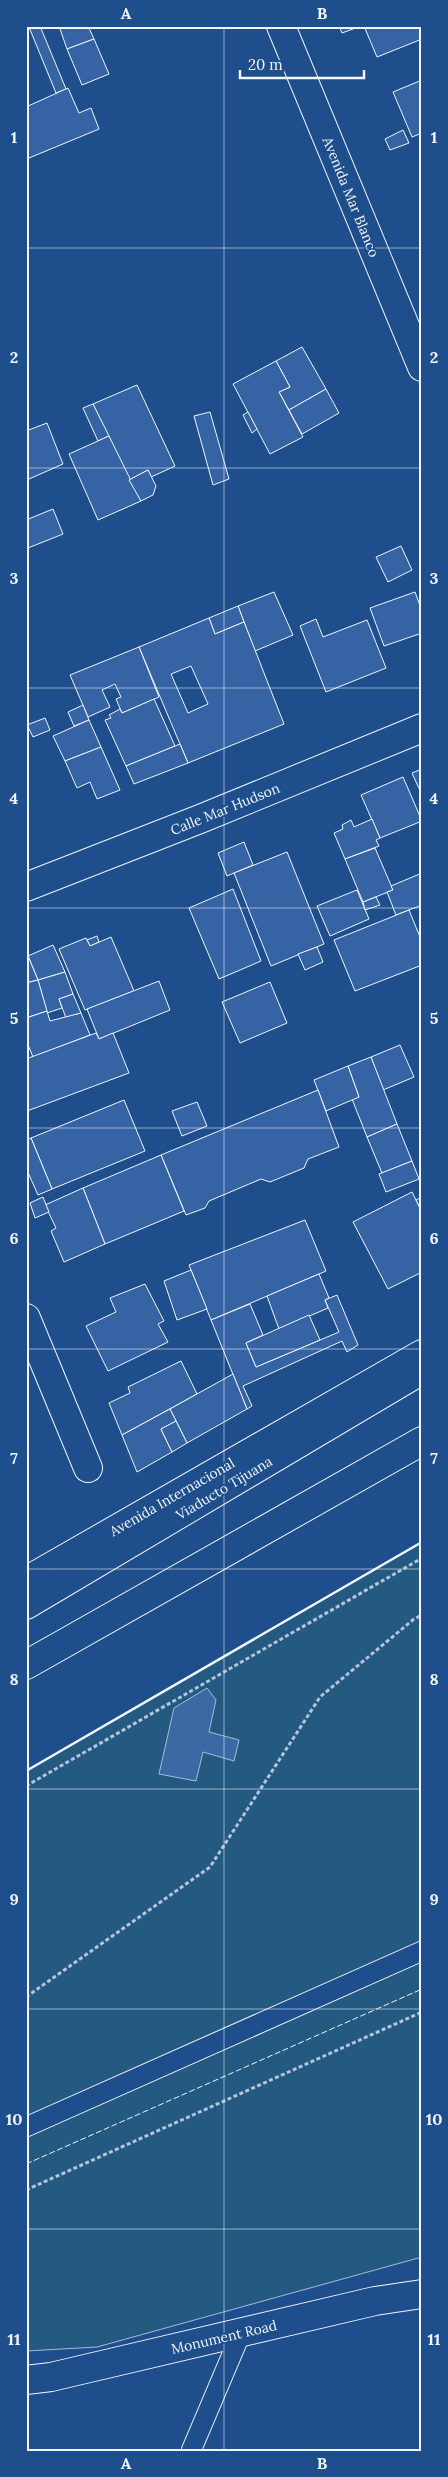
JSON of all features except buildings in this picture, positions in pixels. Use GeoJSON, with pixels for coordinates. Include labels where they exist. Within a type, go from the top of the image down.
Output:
{"type":"FeatureCollection","features":[{"type":"Feature","properties":{"kind":"main road","name":"Avenida Mar Blanco"},"geometry":{"type":"LineString","coordinates":[[281,26],[422,367]]}},
{"type":"Feature","properties":{"kind":"main road","name":"Calle Mar Hudson"},"geometry":{"type":"LineString","coordinates":[[26,887],[200,819],[422,728]]}},
{"type":"Feature","properties":{"kind":"main road"},"geometry":{"type":"LineString","coordinates":[[26,1318],[88,1468]]}},
{"type":"Feature","properties":{"kind":"main road","name":"Avenida Internacional"},"geometry":{"type":"LineString","coordinates":[[26,1581],[422,1354]]}},
{"type":"Feature","properties":{"kind":"main road","name":"Viaducto Tijuana"},"geometry":{"type":"LineString","coordinates":[[26,1605],[422,1370]]}},
{"type":"Feature","properties":{"kind":"main road"},"geometry":{"type":"LineString","coordinates":[[26,1646],[422,1440]]}},
{"type":"Feature","properties":{"kind":"main road"},"geometry":{"type":"LineString","coordinates":[[26,1665],[422,1440]]}},
{"type":"Feature","properties":{"kind":"main road","name":"Monument Road"},"geometry":{"type":"LineString","coordinates":[[26,2380],[51,2377],[375,2301],[422,2294]]}},
{"type":"Feature","properties":{"kind":"lane"},"geometry":{"type":"LineString","coordinates":[[26,2127],[422,1951]]}},
{"type":"Feature","properties":{"kind":"lane"},"geometry":{"type":"LineString","coordinates":[[191,2451],[241,2333]]}},
{"type":"Feature","properties":{"kind":"path"},"geometry":{"type":"LineString","coordinates":[[26,1786],[422,1558]]}},
{"type":"Feature","properties":{"kind":"path"},"geometry":{"type":"LineString","coordinates":[[26,1997],[210,1867],[320,1697],[414,1619],[422,1615]]}},
{"type":"Feature","properties":{"kind":"path"},"geometry":{"type":"LineString","coordinates":[[26,2190],[422,2012]]}},
{"type":"Feature","properties":{"kind":"shaded area"},"geometry":{"type":"Polygon","coordinates":[[[422,1542],[422,2257],[97,2347],[26,2351],[26,1771],[422,1542]]]}},
{"type":"Feature","properties":{"kind":"shaded area"},"geometry":{"type":"Polygon","coordinates":[[[207,1688],[216,1700],[209,1732],[239,1740],[234,1761],[203,1752],[196,1781],[159,1774],[174,1708],[207,1688]]]}},
{"type":"Feature","properties":{"kind":"fence"},"geometry":{"type":"LineString","coordinates":[[26,2164],[422,1989]]}},
{"type":"Feature","properties":{"kind":"wall"},"geometry":{"type":"LineString","coordinates":[[26,1771],[422,1542]]}}]}
